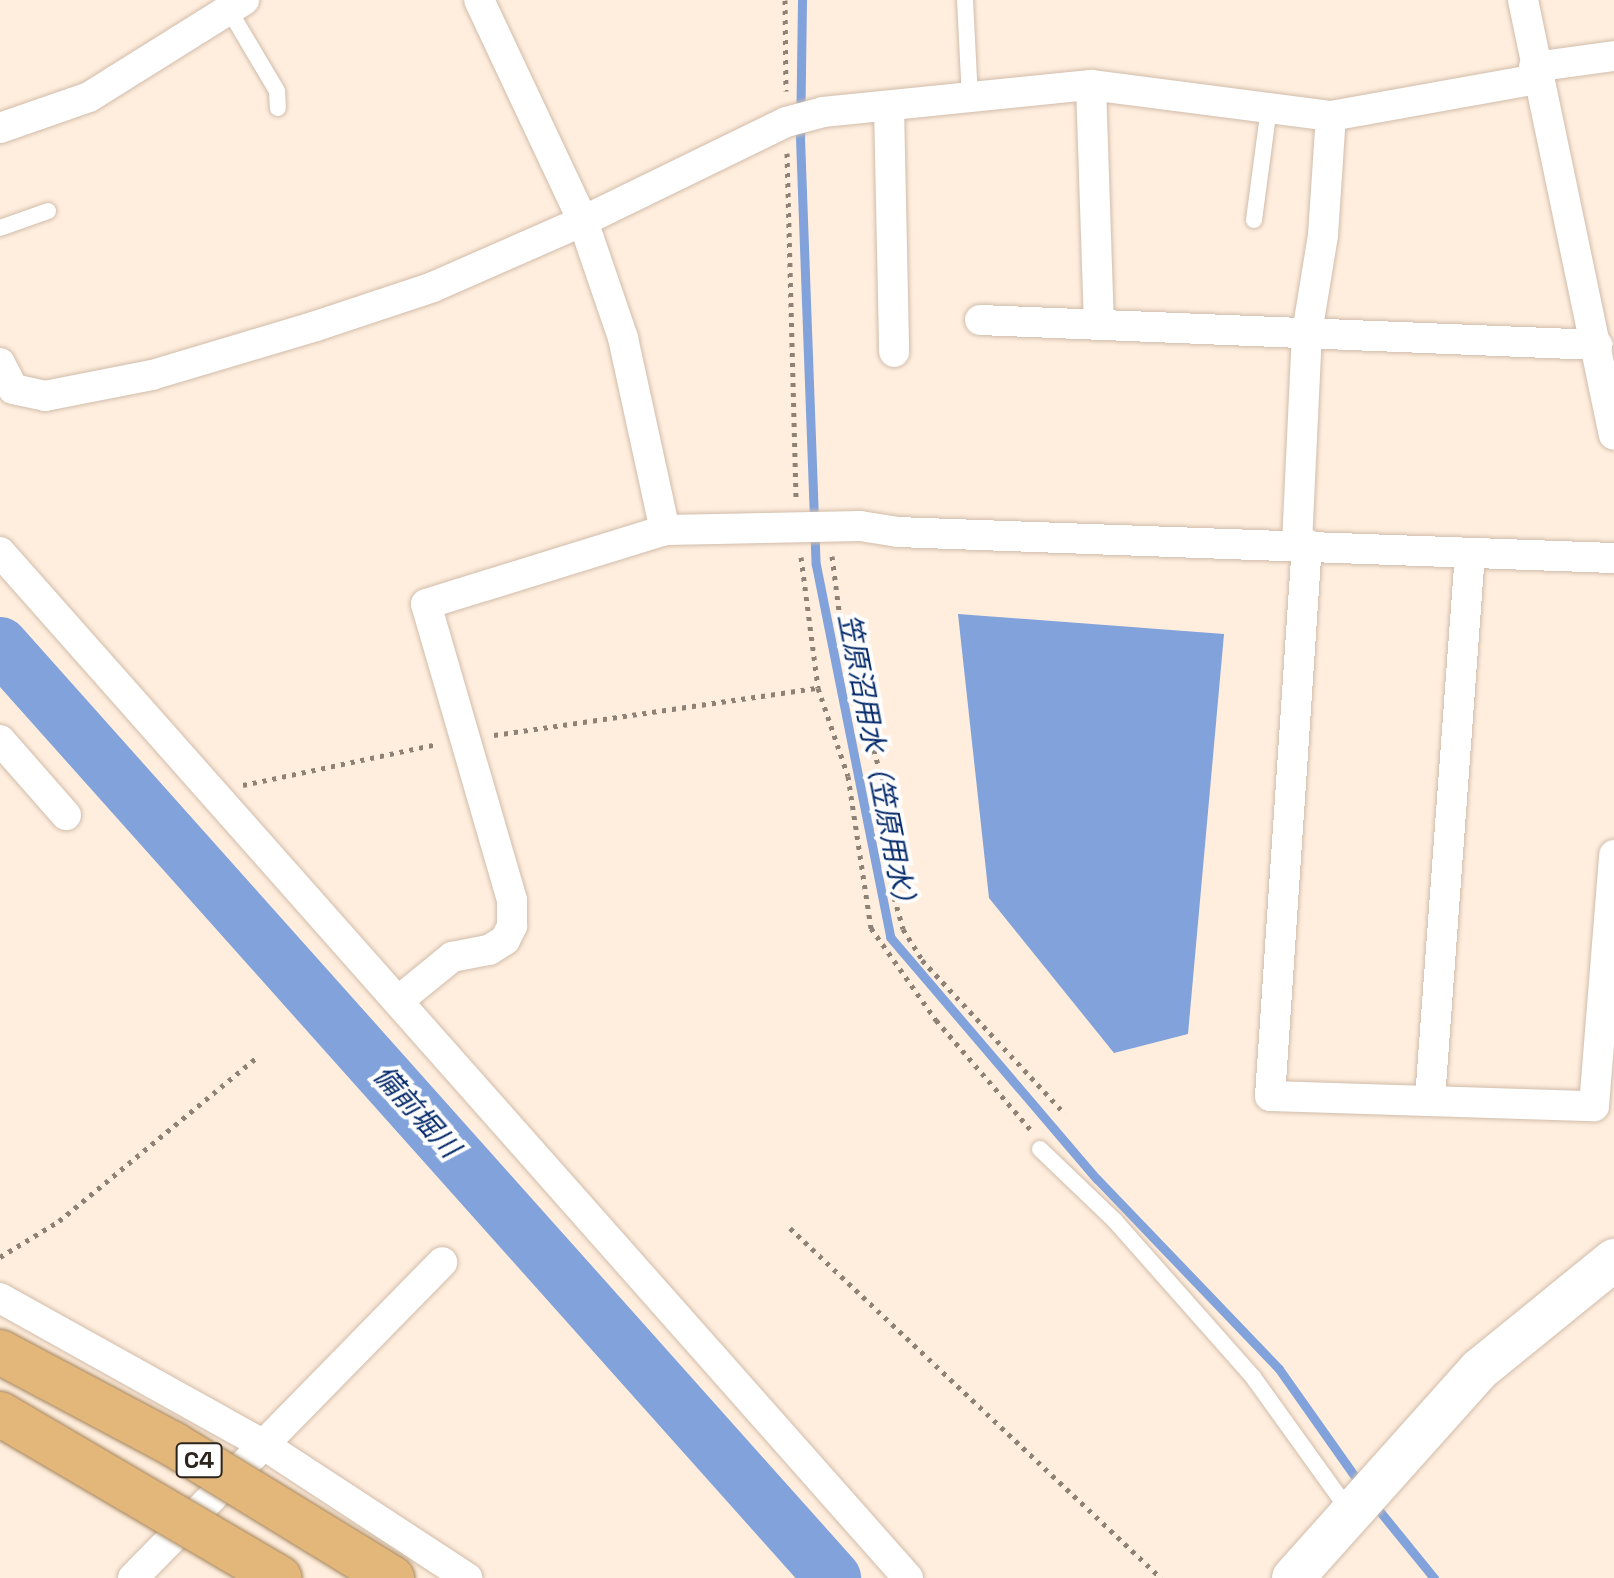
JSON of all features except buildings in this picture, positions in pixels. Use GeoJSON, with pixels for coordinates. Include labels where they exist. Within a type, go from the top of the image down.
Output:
{"type":"FeatureCollection","features":[{"type":"Feature","properties":{"kind":"highway","name":"C4"},"geometry":{"type":"LineString","coordinates":[[0,1352],[173,1444],[392,1578]]}},
{"type":"Feature","properties":{"kind":"highway","name":"C4"},"geometry":{"type":"LineString","coordinates":[[0,1414],[280,1578]]}},
{"type":"Feature","properties":{"kind":"street"},"geometry":{"type":"LineString","coordinates":[[479,0],[583,221],[623,338],[665,530]]}},
{"type":"Feature","properties":{"kind":"street"},"geometry":{"type":"LineString","coordinates":[[1523,0],[1535,73],[1597,345],[1614,435]]}},
{"type":"Feature","properties":{"kind":"street"},"geometry":{"type":"LineString","coordinates":[[0,128],[89,97],[236,5]]}},
{"type":"Feature","properties":{"kind":"street"},"geometry":{"type":"LineString","coordinates":[[0,363],[13,389],[45,396],[152,375],[433,287],[583,221],[786,122],[889,106],[1091,85],[1331,116],[1614,56]]}},
{"type":"Feature","properties":{"kind":"street"},"geometry":{"type":"LineString","coordinates":[[1091,85],[1099,324]]}},
{"type":"Feature","properties":{"kind":"street"},"geometry":{"type":"LineString","coordinates":[[889,106],[894,352]]}},
{"type":"Feature","properties":{"kind":"street"},"geometry":{"type":"LineString","coordinates":[[1331,116],[1323,235],[1307,333],[1302,544],[1270,1096],[1594,1106],[1607,1025],[1614,855]]}},
{"type":"Feature","properties":{"kind":"street"},"geometry":{"type":"LineString","coordinates":[[980,320],[1597,345]]}},
{"type":"Feature","properties":{"kind":"street"},"geometry":{"type":"LineString","coordinates":[[398,1001],[452,957],[476,948],[489,950],[505,940],[512,926],[512,900],[461,739],[426,604],[665,530],[860,526],[897,532],[1302,544],[1614,558]]}},
{"type":"Feature","properties":{"kind":"street"},"geometry":{"type":"LineString","coordinates":[[0,552],[908,1578]]}},
{"type":"Feature","properties":{"kind":"street"},"geometry":{"type":"LineString","coordinates":[[1430,1099],[1470,553]]}},
{"type":"Feature","properties":{"kind":"street"},"geometry":{"type":"LineString","coordinates":[[0,740],[66,815]]}},
{"type":"Feature","properties":{"kind":"street"},"geometry":{"type":"LineString","coordinates":[[1293,1578],[1480,1369],[1614,1260]]}},
{"type":"Feature","properties":{"kind":"street"},"geometry":{"type":"LineString","coordinates":[[133,1578],[442,1262]]}},
{"type":"Feature","properties":{"kind":"street"},"geometry":{"type":"LineString","coordinates":[[0,1298],[264,1445],[467,1578]]}},
{"type":"Feature","properties":{"kind":"lane"},"geometry":{"type":"LineString","coordinates":[[965,0],[970,98]]}},
{"type":"Feature","properties":{"kind":"lane"},"geometry":{"type":"LineString","coordinates":[[236,5],[277,91],[278,108]]}},
{"type":"Feature","properties":{"kind":"lane"},"geometry":{"type":"LineString","coordinates":[[1254,220],[1269,108]]}},
{"type":"Feature","properties":{"kind":"lane"},"geometry":{"type":"LineString","coordinates":[[0,228],[48,211]]}},
{"type":"Feature","properties":{"kind":"lane"},"geometry":{"type":"LineString","coordinates":[[1040,1149],[1115,1221],[1364,1501]]}},
{"type":"Feature","properties":{"kind":"path"},"geometry":{"type":"LineString","coordinates":[[785,0],[796,509]]}},
{"type":"Feature","properties":{"kind":"path"},"geometry":{"type":"LineString","coordinates":[[828,529],[842,634],[884,787],[894,897],[903,929],[922,960],[1065,1114]]}},
{"type":"Feature","properties":{"kind":"path"},"geometry":{"type":"LineString","coordinates":[[800,547],[818,688],[848,776],[871,928],[936,1020],[1020,1113],[1040,1149]]}},
{"type":"Feature","properties":{"kind":"path"},"geometry":{"type":"LineString","coordinates":[[212,791],[461,739],[818,688]]}},
{"type":"Feature","properties":{"kind":"path"},"geometry":{"type":"LineString","coordinates":[[0,1257],[59,1221],[257,1057]]}},
{"type":"Feature","properties":{"kind":"path"},"geometry":{"type":"LineString","coordinates":[[790,1228],[1161,1578]]}},
{"type":"Feature","properties":{"kind":"water"},"geometry":{"type":"Polygon","coordinates":[[[958,614],[1224,634],[1188,1034],[1114,1053],[989,898],[958,614]]]}},
{"type":"Feature","properties":{"kind":"waterway","name":"笠原沼用水（笠原用水）"},"geometry":{"type":"LineString","coordinates":[[802,0],[800,138],[816,565],[890,937],[1097,1179],[1279,1369],[1360,1484]]}},
{"type":"Feature","properties":{"kind":"waterway","name":"備前堀川"},"geometry":{"type":"LineString","coordinates":[[0,645],[833,1578]]}},
{"type":"Feature","properties":{"kind":"waterway","name":"笠原沼用水（笠原用水）"},"geometry":{"type":"LineString","coordinates":[[1373,1503],[1434,1578]]}}]}
